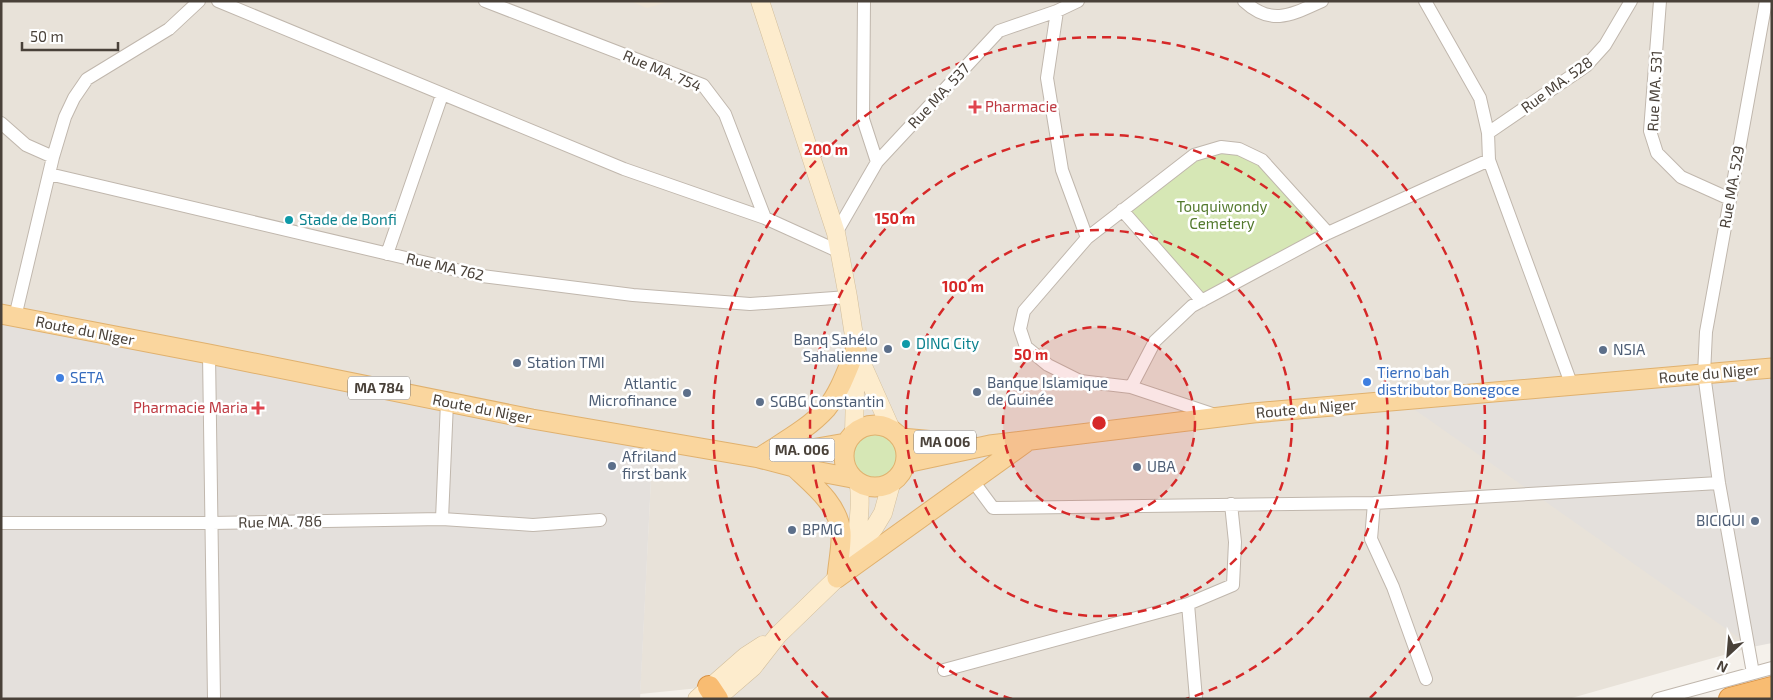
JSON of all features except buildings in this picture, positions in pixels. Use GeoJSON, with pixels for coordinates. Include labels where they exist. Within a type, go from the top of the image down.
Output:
{"type":"FeatureCollection","features":[{"type":"Feature","properties":{"kind":"highway"},"geometry":{"type":"LineString","coordinates":[[1730,699],[1772,688]]}},
{"type":"Feature","properties":{"kind":"main road"},"geometry":{"type":"LineString","coordinates":[[760,1],[836,233],[840,252],[856,350],[850,438]]}},
{"type":"Feature","properties":{"kind":"main road","name":"Route du Niger"},"geometry":{"type":"LineString","coordinates":[[8,316],[532,419],[759,458],[855,481]]}},
{"type":"Feature","properties":{"kind":"main road"},"geometry":{"type":"LineString","coordinates":[[711,696],[752,667],[778,635],[836,578],[874,528],[883,513],[891,484],[903,472],[906,463],[905,446],[896,434],[856,350]]}},
{"type":"Feature","properties":{"kind":"main road"},"geometry":{"type":"LineString","coordinates":[[759,458],[808,425],[826,409],[839,390],[856,350]]}},
{"type":"Feature","properties":{"kind":"main road","name":"Route du Niger"},"geometry":{"type":"LineString","coordinates":[[906,463],[990,445],[1253,413],[1772,368]]}},
{"type":"Feature","properties":{"kind":"main road"},"geometry":{"type":"LineString","coordinates":[[852,558],[861,506],[855,481],[844,462],[843,452],[850,438],[862,427],[882,426],[896,434]]}},
{"type":"Feature","properties":{"kind":"main road","name":"Route du Niger"},"geometry":{"type":"LineString","coordinates":[[896,434],[990,445]]}},
{"type":"Feature","properties":{"kind":"main road","name":"Route du Niger"},"geometry":{"type":"LineString","coordinates":[[759,458],[850,438]]}},
{"type":"Feature","properties":{"kind":"main road"},"geometry":{"type":"LineString","coordinates":[[836,578],[1026,442]]}},
{"type":"Feature","properties":{"kind":"main road"},"geometry":{"type":"LineString","coordinates":[[794,467],[828,500],[836,514],[841,532],[836,578]]}},
{"type":"Feature","properties":{"kind":"main road"},"geometry":{"type":"LineString","coordinates":[[855,481],[875,488],[891,484]]}},
{"type":"Feature","properties":{"kind":"street"},"geometry":{"type":"LineString","coordinates":[[8,316],[49,174],[52,157],[65,117],[74,98],[87,79],[169,29],[199,1]]}},
{"type":"Feature","properties":{"kind":"street"},"geometry":{"type":"LineString","coordinates":[[218,1],[624,169],[764,218],[840,252]]}},
{"type":"Feature","properties":{"kind":"street","name":"Rue MA. 754"},"geometry":{"type":"LineString","coordinates":[[485,1],[703,86],[725,114],[764,218]]}},
{"type":"Feature","properties":{"kind":"street"},"geometry":{"type":"LineString","coordinates":[[864,1],[863,119],[877,162]]}},
{"type":"Feature","properties":{"kind":"street","name":"Rue MA. 537"},"geometry":{"type":"LineString","coordinates":[[836,233],[877,162],[999,31],[1057,11],[1078,1]]}},
{"type":"Feature","properties":{"kind":"street"},"geometry":{"type":"LineString","coordinates":[[1244,1],[1252,8],[1268,15],[1288,16],[1322,1]]}},
{"type":"Feature","properties":{"kind":"street"},"geometry":{"type":"LineString","coordinates":[[1425,1],[1480,98],[1488,133],[1489,160],[1572,386]]}},
{"type":"Feature","properties":{"kind":"street","name":"Rue MA. 528"},"geometry":{"type":"LineString","coordinates":[[1488,133],[1586,66],[1605,46],[1631,1]]}},
{"type":"Feature","properties":{"kind":"street","name":"Rue MA. 531"},"geometry":{"type":"LineString","coordinates":[[1660,1],[1650,131],[1658,153],[1681,177],[1730,199]]}},
{"type":"Feature","properties":{"kind":"street","name":"Rue MA. 529"},"geometry":{"type":"LineString","coordinates":[[1753,672],[1718,483],[1704,374],[1706,332],[1766,1]]}},
{"type":"Feature","properties":{"kind":"street"},"geometry":{"type":"LineString","coordinates":[[1057,11],[1046,78],[1062,170],[1087,238]]}},
{"type":"Feature","properties":{"kind":"street"},"geometry":{"type":"LineString","coordinates":[[387,254],[442,95]]}},
{"type":"Feature","properties":{"kind":"street"},"geometry":{"type":"LineString","coordinates":[[1,123],[26,145],[52,157]]}},
{"type":"Feature","properties":{"kind":"street"},"geometry":{"type":"LineString","coordinates":[[1222,417],[1131,386],[1080,381],[1048,365],[1026,347],[1020,329],[1024,311],[1087,238],[1194,155],[1221,147],[1239,149],[1262,160],[1328,233]]}},
{"type":"Feature","properties":{"kind":"street"},"geometry":{"type":"LineString","coordinates":[[1131,386],[1155,341],[1192,306],[1328,233],[1489,160]]}},
{"type":"Feature","properties":{"kind":"street","name":"Rue MA 762"},"geometry":{"type":"LineString","coordinates":[[49,174],[482,276],[632,295],[750,304],[848,297]]}},
{"type":"Feature","properties":{"kind":"street"},"geometry":{"type":"LineString","coordinates":[[1122,210],[1202,301]]}},
{"type":"Feature","properties":{"kind":"street"},"geometry":{"type":"LineString","coordinates":[[208,354],[214,699]]}},
{"type":"Feature","properties":{"kind":"street"},"geometry":{"type":"LineString","coordinates":[[442,519],[447,402]]}},
{"type":"Feature","properties":{"kind":"street"},"geometry":{"type":"LineString","coordinates":[[973,481],[993,508],[1374,503],[1718,483]]}},
{"type":"Feature","properties":{"kind":"street"},"geometry":{"type":"LineString","coordinates":[[1374,503],[1371,539],[1393,587],[1426,679]]}},
{"type":"Feature","properties":{"kind":"street"},"geometry":{"type":"LineString","coordinates":[[944,670],[1188,604],[1233,585],[1236,542],[1231,504]]}},
{"type":"Feature","properties":{"kind":"street","name":"Rue MA. 786"},"geometry":{"type":"LineString","coordinates":[[1,523],[212,523],[442,519],[533,525],[600,520]]}},
{"type":"Feature","properties":{"kind":"street"},"geometry":{"type":"LineString","coordinates":[[1188,604],[1196,699]]}},
{"type":"Feature","properties":{"kind":"street"},"geometry":{"type":"LineString","coordinates":[[1658,699],[1772,668]]}},
{"type":"Feature","properties":{"kind":"shaded area"},"geometry":{"type":"Polygon","coordinates":[[[1,1],[1772,1],[1772,369],[1752,647],[1568,699],[718,699],[709,687],[640,694],[653,440],[1,315],[1,1]]]}},
{"type":"Feature","properties":{"kind":"shaded area"},"geometry":{"type":"Polygon","coordinates":[[[630,1],[671,1],[647,8],[630,1]]]}},
{"type":"Feature","properties":{"kind":"shaded area"},"geometry":{"type":"Polygon","coordinates":[[[1,314],[653,440],[640,699],[1,699],[1,314]]]}},
{"type":"Feature","properties":{"kind":"shaded area"},"geometry":{"type":"Polygon","coordinates":[[[1772,371],[1772,643],[1752,647],[1408,405],[1772,371]]]}},
{"type":"Feature","properties":{"kind":"green space","name":"Touquiwondy Cemetery"},"geometry":{"type":"Polygon","coordinates":[[[1221,147],[1261,164],[1322,232],[1202,296],[1130,213],[1198,157],[1221,147]]]}},
{"type":"Feature","properties":{"kind":"green space"},"geometry":{"type":"Polygon","coordinates":[[[869,428],[879,428],[894,436],[900,445],[902,456],[900,467],[894,476],[879,484],[869,484],[858,479],[851,472],[846,461],[846,451],[851,440],[858,433],[869,428]]]}},
{"type":"Feature","properties":{"kind":"place","name":"Pharmacie"},"geometry":{"type":"Point","coordinates":[975,107]}},
{"type":"Feature","properties":{"kind":"place","name":"Stade de Bonfi"},"geometry":{"type":"Point","coordinates":[289,220]}},
{"type":"Feature","properties":{"kind":"place","name":"DING City"},"geometry":{"type":"Point","coordinates":[906,344]}},
{"type":"Feature","properties":{"kind":"place","name":"Banq Sahélo Sahalienne"},"geometry":{"type":"Point","coordinates":[888,349]}},
{"type":"Feature","properties":{"kind":"place","name":"NSIA"},"geometry":{"type":"Point","coordinates":[1603,350]}},
{"type":"Feature","properties":{"kind":"place","name":"Station TMI"},"geometry":{"type":"Point","coordinates":[517,363]}},
{"type":"Feature","properties":{"kind":"place","name":"SETA"},"geometry":{"type":"Point","coordinates":[60,378]}},
{"type":"Feature","properties":{"kind":"place","name":"Tierno bah distributor Bonegoce"},"geometry":{"type":"Point","coordinates":[1367,382]}},
{"type":"Feature","properties":{"kind":"place","name":"Banque Islamique de Guinée"},"geometry":{"type":"Point","coordinates":[977,392]}},
{"type":"Feature","properties":{"kind":"place","name":"Atlantic Microfinance"},"geometry":{"type":"Point","coordinates":[687,393]}},
{"type":"Feature","properties":{"kind":"place","name":"SGBG Constantin"},"geometry":{"type":"Point","coordinates":[760,402]}},
{"type":"Feature","properties":{"kind":"place","name":"Pharmacie Maria"},"geometry":{"type":"Point","coordinates":[258,408]}},
{"type":"Feature","properties":{"kind":"place","name":"Afriland first bank"},"geometry":{"type":"Point","coordinates":[612,466]}},
{"type":"Feature","properties":{"kind":"place","name":"UBA"},"geometry":{"type":"Point","coordinates":[1137,467]}},
{"type":"Feature","properties":{"kind":"place","name":"BICIGUI"},"geometry":{"type":"Point","coordinates":[1755,521]}},
{"type":"Feature","properties":{"kind":"place","name":"BPMG"},"geometry":{"type":"Point","coordinates":[792,530]}}]}
